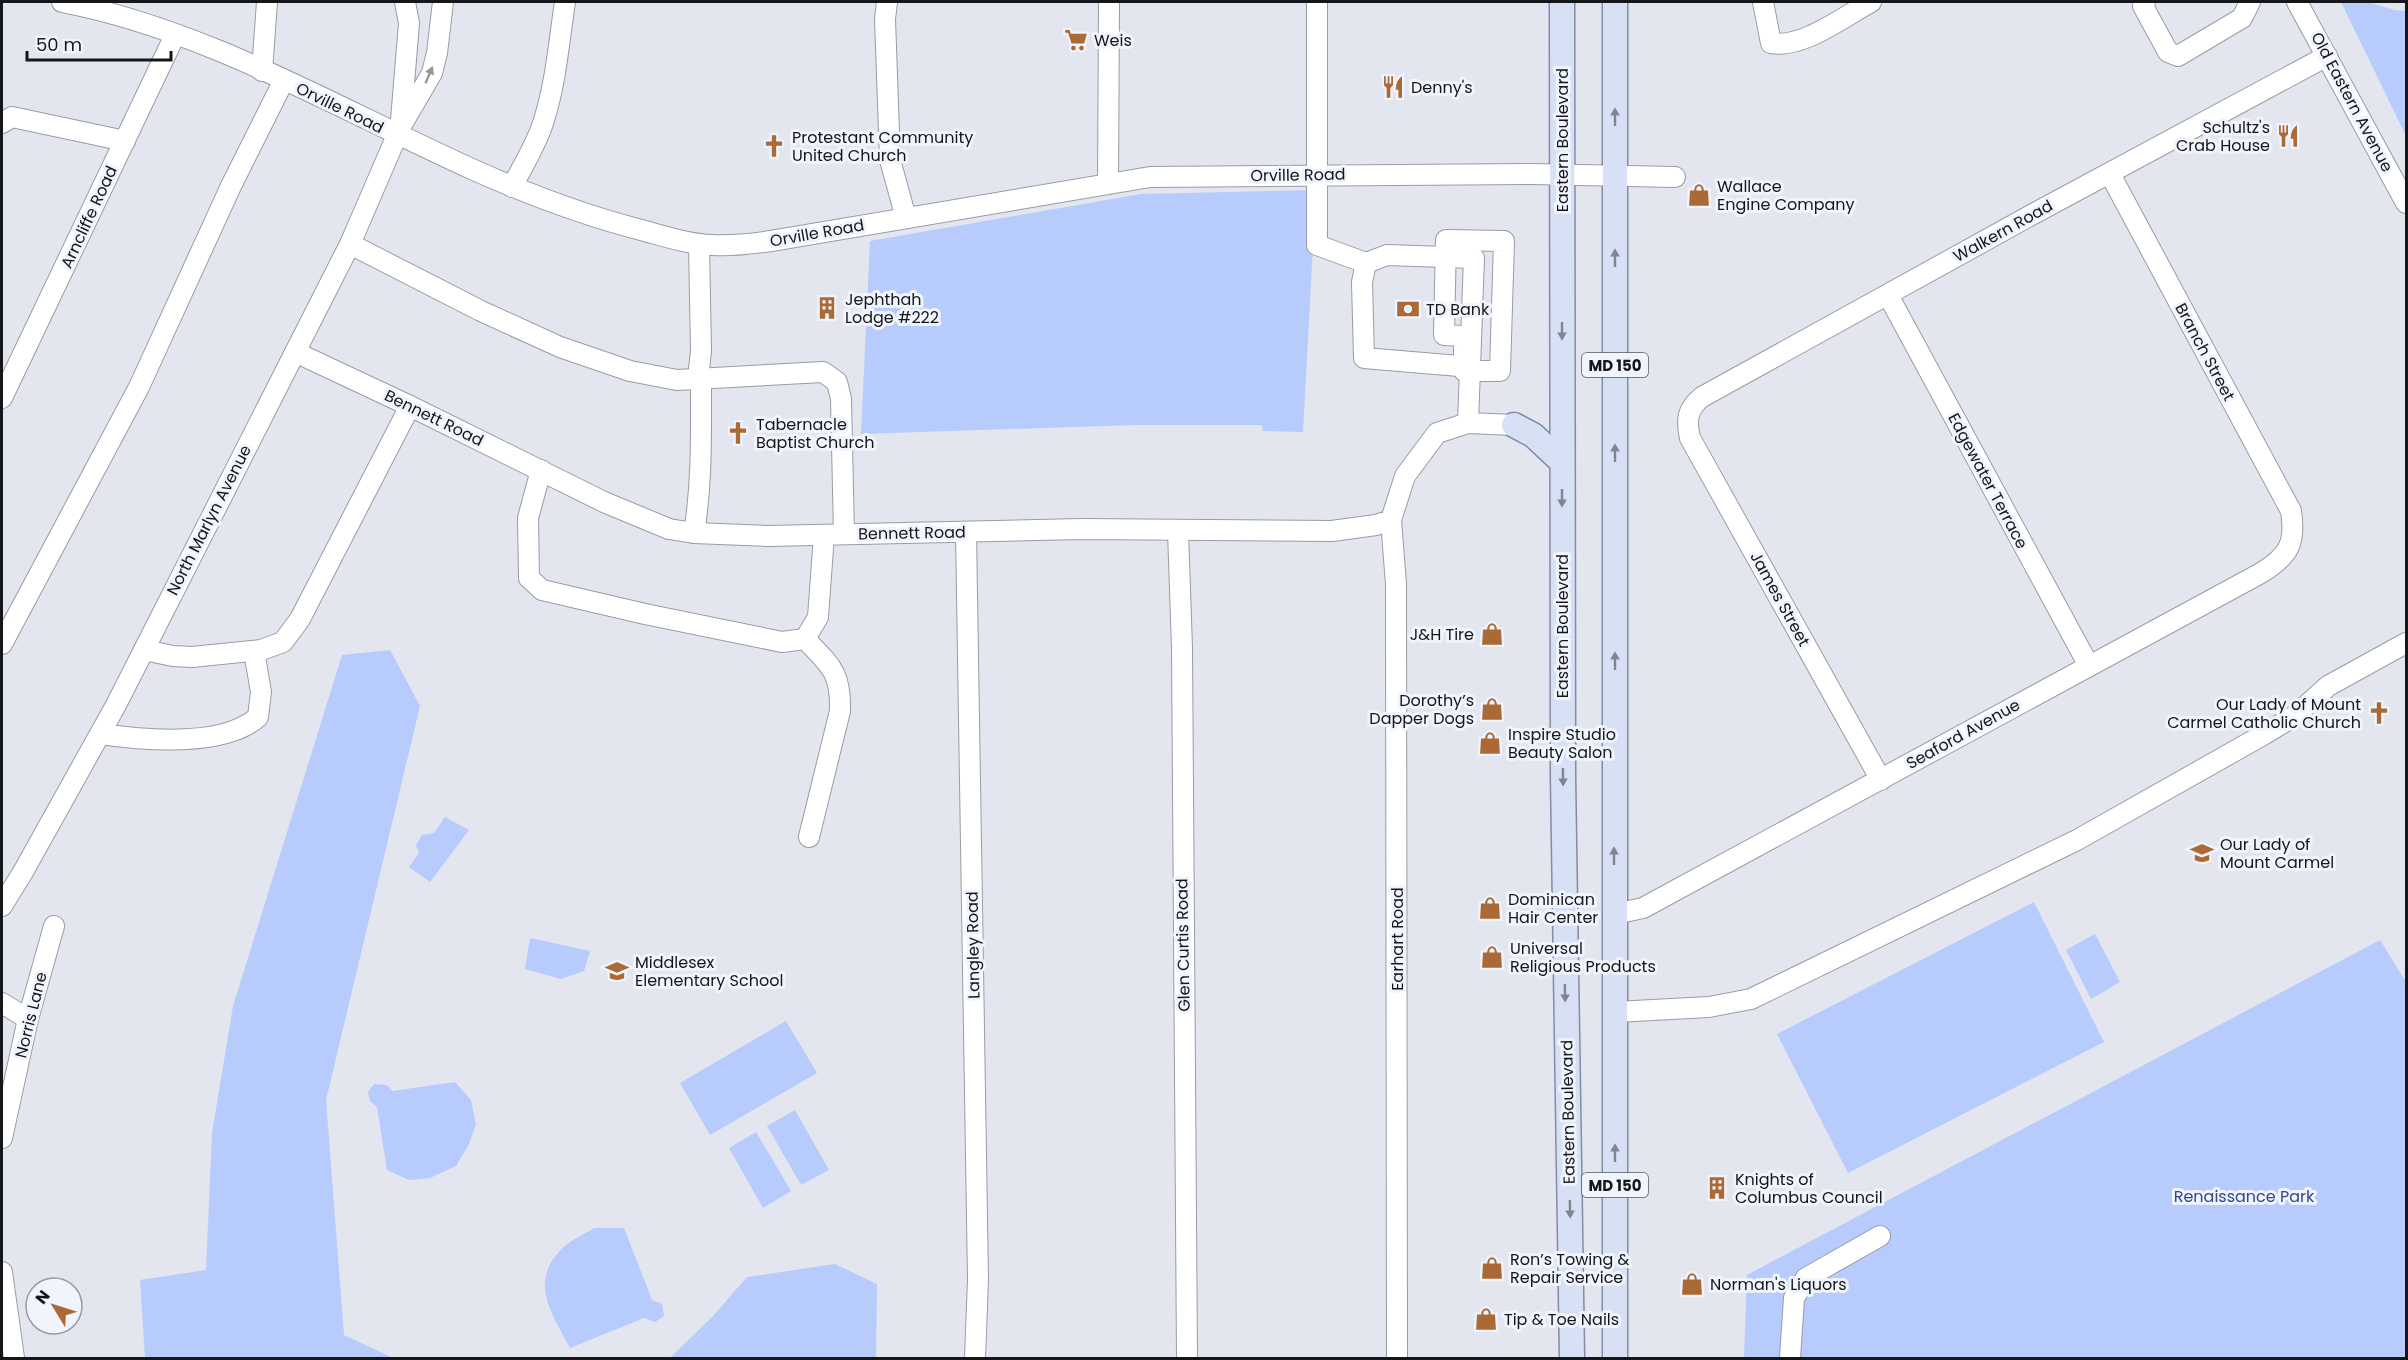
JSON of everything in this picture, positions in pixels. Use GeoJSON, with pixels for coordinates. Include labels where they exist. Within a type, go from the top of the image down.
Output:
{"type":"FeatureCollection","features":[{"type":"Feature","properties":{"kind":"main road","name":"Eastern Boulevard"},"geometry":{"type":"LineString","coordinates":[[1562,2],[1564,925],[1572,1359]]}},
{"type":"Feature","properties":{"kind":"main road","name":"MD 150"},"geometry":{"type":"LineString","coordinates":[[1615,2],[1615,1359]]}},
{"type":"Feature","properties":{"kind":"main road"},"geometry":{"type":"LineString","coordinates":[[1514,425],[1531,425],[1548,416],[1562,397]]}},
{"type":"Feature","properties":{"kind":"main road"},"geometry":{"type":"LineString","coordinates":[[1514,425],[1533,435],[1562,462]]}},
{"type":"Feature","properties":{"kind":"street","name":"Orville Road"},"geometry":{"type":"LineString","coordinates":[[62,2],[123,17],[175,35],[399,131],[512,187],[597,219],[699,243],[739,245],[1150,177],[1318,174],[1563,174],[1676,177]]}},
{"type":"Feature","properties":{"kind":"street"},"geometry":{"type":"LineString","coordinates":[[262,71],[267,2]]}},
{"type":"Feature","properties":{"kind":"street","name":"North Marlyn Avenue"},"geometry":{"type":"LineString","coordinates":[[399,131],[409,22],[405,2]]}},
{"type":"Feature","properties":{"kind":"street","name":"North Marlyn Avenue"},"geometry":{"type":"LineString","coordinates":[[2,906],[23,873],[100,734],[350,244],[399,131],[432,73],[437,53],[443,2]]}},
{"type":"Feature","properties":{"kind":"street"},"geometry":{"type":"LineString","coordinates":[[512,187],[532,150],[543,122],[551,92],[565,2]]}},
{"type":"Feature","properties":{"kind":"street"},"geometry":{"type":"LineString","coordinates":[[887,2],[885,19],[890,160],[906,218]]}},
{"type":"Feature","properties":{"kind":"street"},"geometry":{"type":"LineString","coordinates":[[1108,184],[1109,2]]}},
{"type":"Feature","properties":{"kind":"street"},"geometry":{"type":"LineString","coordinates":[[1317,2],[1317,245],[1366,263],[1387,255],[1474,258],[1468,423]]}},
{"type":"Feature","properties":{"kind":"street"},"geometry":{"type":"LineString","coordinates":[[1764,2],[1771,43],[1782,45],[1808,37],[1871,2]]}},
{"type":"Feature","properties":{"kind":"street"},"geometry":{"type":"LineString","coordinates":[[2145,2],[2143,6],[2168,52],[2178,56],[2241,7]]}},
{"type":"Feature","properties":{"kind":"street","name":"Old Eastern Avenue"},"geometry":{"type":"LineString","coordinates":[[2297,2],[2406,203]]}},
{"type":"Feature","properties":{"kind":"street","name":"Arncliffe Road"},"geometry":{"type":"LineString","coordinates":[[2,398],[175,35]]}},
{"type":"Feature","properties":{"kind":"street","name":"Walkern Road"},"geometry":{"type":"LineString","coordinates":[[1687,416],[1702,397],[2327,56]]}},
{"type":"Feature","properties":{"kind":"street"},"geometry":{"type":"LineString","coordinates":[[2,644],[139,387],[231,186],[284,80]]}},
{"type":"Feature","properties":{"kind":"street"},"geometry":{"type":"LineString","coordinates":[[2,123],[12,117],[125,141]]}},
{"type":"Feature","properties":{"kind":"street","name":"Branch Street"},"geometry":{"type":"LineString","coordinates":[[2109,174],[2291,511],[2294,533]]}},
{"type":"Feature","properties":{"kind":"street"},"geometry":{"type":"LineString","coordinates":[[1446,240],[1504,241],[1500,371],[1464,370],[1464,336],[1444,335],[1446,257],[1446,240]]}},
{"type":"Feature","properties":{"kind":"street"},"geometry":{"type":"LineString","coordinates":[[694,533],[700,494],[702,444],[699,378],[701,351],[699,243]]}},
{"type":"Feature","properties":{"kind":"street"},"geometry":{"type":"LineString","coordinates":[[350,244],[560,347],[630,371],[662,378],[734,378],[823,372],[837,382],[841,399],[844,534]]}},
{"type":"Feature","properties":{"kind":"street"},"geometry":{"type":"LineString","coordinates":[[1366,263],[1362,282],[1364,358],[1471,367]]}},
{"type":"Feature","properties":{"kind":"street","name":"Edgewater Terrace"},"geometry":{"type":"LineString","coordinates":[[1888,295],[2089,666]]}},
{"type":"Feature","properties":{"kind":"street","name":"Bennett Road"},"geometry":{"type":"LineString","coordinates":[[295,352],[644,520],[669,529],[694,533],[768,536],[1081,529],[1332,531],[1376,525],[1391,520]]}},
{"type":"Feature","properties":{"kind":"street"},"geometry":{"type":"LineString","coordinates":[[144,650],[192,657],[254,651],[272,648],[283,642],[300,619],[410,406]]}},
{"type":"Feature","properties":{"kind":"street","name":"James Street"},"geometry":{"type":"LineString","coordinates":[[1687,416],[1690,438],[1881,780]]}},
{"type":"Feature","properties":{"kind":"street"},"geometry":{"type":"LineString","coordinates":[[1391,520],[1405,476],[1437,433],[1468,423],[1514,425]]}},
{"type":"Feature","properties":{"kind":"street"},"geometry":{"type":"LineString","coordinates":[[541,470],[528,518],[528,572],[529,578],[542,590],[728,632],[782,642],[805,639]]}},
{"type":"Feature","properties":{"kind":"street","name":"Earhart Road"},"geometry":{"type":"LineString","coordinates":[[1391,520],[1396,584],[1397,1359]]}},
{"type":"Feature","properties":{"kind":"street","name":"Glen Curtis Road"},"geometry":{"type":"LineString","coordinates":[[1178,531],[1182,659],[1186,1359]]}},
{"type":"Feature","properties":{"kind":"street","name":"Langley Road"},"geometry":{"type":"LineString","coordinates":[[966,532],[978,1280],[975,1359]]}},
{"type":"Feature","properties":{"kind":"street","name":"Seaford Avenue"},"geometry":{"type":"LineString","coordinates":[[1615,914],[1643,908],[2274,565],[2288,549],[2294,533]]}},
{"type":"Feature","properties":{"kind":"street"},"geometry":{"type":"LineString","coordinates":[[805,639],[818,617],[824,535]]}},
{"type":"Feature","properties":{"kind":"street"},"geometry":{"type":"LineString","coordinates":[[805,639],[829,663],[838,679],[840,691],[840,711],[809,837]]}},
{"type":"Feature","properties":{"kind":"street"},"geometry":{"type":"LineString","coordinates":[[1615,1012],[1709,1007],[1751,999],[2077,840],[2263,735],[2296,715],[2328,686],[2406,643]]}},
{"type":"Feature","properties":{"kind":"street"},"geometry":{"type":"LineString","coordinates":[[100,734],[180,740],[246,728],[258,717],[261,692],[254,651]]}},
{"type":"Feature","properties":{"kind":"street","name":"Norris Lane"},"geometry":{"type":"LineString","coordinates":[[2,1138],[28,1019],[54,926]]}},
{"type":"Feature","properties":{"kind":"street"},"geometry":{"type":"LineString","coordinates":[[2,1004],[28,1019]]}},
{"type":"Feature","properties":{"kind":"street"},"geometry":{"type":"LineString","coordinates":[[1790,1359],[1794,1298],[1806,1278],[1880,1236]]}},
{"type":"Feature","properties":{"kind":"street"},"geometry":{"type":"LineString","coordinates":[[2,1272],[14,1359]]}},
{"type":"Feature","properties":{"kind":"green space"},"geometry":{"type":"Polygon","coordinates":[[[2341,2],[2368,2],[2406,11],[2406,136],[2341,2]]]}},
{"type":"Feature","properties":{"kind":"green space"},"geometry":{"type":"Polygon","coordinates":[[[1316,190],[1303,432],[1263,431],[1262,425],[1134,425],[861,434],[870,241],[1141,194],[1316,190]]]}},
{"type":"Feature","properties":{"kind":"green space"},"geometry":{"type":"Polygon","coordinates":[[[390,650],[420,706],[326,1100],[344,1335],[393,1358],[145,1358],[140,1280],[206,1270],[212,1133],[233,1006],[342,655],[390,650]]]}},
{"type":"Feature","properties":{"kind":"green space"},"geometry":{"type":"Polygon","coordinates":[[[445,817],[469,830],[430,882],[409,867],[419,853],[416,845],[422,835],[434,833],[445,817]]]}},
{"type":"Feature","properties":{"kind":"green space"},"geometry":{"type":"Polygon","coordinates":[[[2034,902],[2104,1042],[1848,1173],[1777,1034],[2034,902]]]}},
{"type":"Feature","properties":{"kind":"green space"},"geometry":{"type":"Polygon","coordinates":[[[2095,934],[2120,982],[2091,999],[2066,950],[2095,934]]]}},
{"type":"Feature","properties":{"kind":"green space"},"geometry":{"type":"Polygon","coordinates":[[[530,938],[590,951],[584,971],[561,979],[525,969],[530,938]]]}},
{"type":"Feature","properties":{"kind":"green space","name":"Renaissance Park"},"geometry":{"type":"Polygon","coordinates":[[[2380,940],[2406,982],[2406,1358],[1744,1358],[1747,1275],[2380,940]]]}},
{"type":"Feature","properties":{"kind":"green space"},"geometry":{"type":"Polygon","coordinates":[[[786,1021],[817,1073],[710,1135],[680,1083],[786,1021]]]}},
{"type":"Feature","properties":{"kind":"green space"},"geometry":{"type":"Polygon","coordinates":[[[455,1082],[471,1100],[476,1124],[469,1144],[456,1166],[430,1178],[409,1180],[387,1170],[377,1107],[370,1101],[368,1092],[374,1084],[387,1085],[392,1091],[455,1082]]]}},
{"type":"Feature","properties":{"kind":"green space"},"geometry":{"type":"Polygon","coordinates":[[[795,1110],[829,1170],[801,1185],[767,1126],[795,1110]]]}},
{"type":"Feature","properties":{"kind":"green space"},"geometry":{"type":"Polygon","coordinates":[[[756,1132],[791,1191],[763,1208],[729,1148],[756,1132]]]}},
{"type":"Feature","properties":{"kind":"green space"},"geometry":{"type":"Polygon","coordinates":[[[594,1228],[624,1228],[652,1300],[662,1304],[664,1316],[655,1322],[644,1318],[570,1348],[550,1309],[546,1296],[547,1271],[565,1246],[594,1228]]]}},
{"type":"Feature","properties":{"kind":"green space"},"geometry":{"type":"Polygon","coordinates":[[[835,1264],[877,1284],[876,1358],[670,1358],[714,1315],[747,1277],[835,1264]]]}},
{"type":"Feature","properties":{"kind":"place","name":"Weis"},"geometry":{"type":"Point","coordinates":[1076,40]}},
{"type":"Feature","properties":{"kind":"place","name":"Denny's"},"geometry":{"type":"Point","coordinates":[1393,87]}},
{"type":"Feature","properties":{"kind":"place","name":"Schultz's Crab House"},"geometry":{"type":"Point","coordinates":[2288,136]}},
{"type":"Feature","properties":{"kind":"place","name":"Protestant Community United Church"},"geometry":{"type":"Point","coordinates":[774,146]}},
{"type":"Feature","properties":{"kind":"place","name":"Wallace Engine Company"},"geometry":{"type":"Point","coordinates":[1699,195]}},
{"type":"Feature","properties":{"kind":"place","name":"Jephthah Lodge #222"},"geometry":{"type":"Point","coordinates":[827,308]}},
{"type":"Feature","properties":{"kind":"place","name":"TD Bank"},"geometry":{"type":"Point","coordinates":[1408,309]}},
{"type":"Feature","properties":{"kind":"place","name":"Tabernacle Baptist Church"},"geometry":{"type":"Point","coordinates":[738,433]}},
{"type":"Feature","properties":{"kind":"place","name":"J&H Tire"},"geometry":{"type":"Point","coordinates":[1492,634]}},
{"type":"Feature","properties":{"kind":"place","name":"Dorothy’s Dapper Dogs"},"geometry":{"type":"Point","coordinates":[1492,709]}},
{"type":"Feature","properties":{"kind":"place","name":"Our Lady of Mount Carmel Catholic Church"},"geometry":{"type":"Point","coordinates":[2379,713]}},
{"type":"Feature","properties":{"kind":"place","name":"Inspire Studio Beauty Salon"},"geometry":{"type":"Point","coordinates":[1490,743]}},
{"type":"Feature","properties":{"kind":"place","name":"Our Lady of Mount Carmel"},"geometry":{"type":"Point","coordinates":[2202,853]}},
{"type":"Feature","properties":{"kind":"place","name":"Dominican Hair Center"},"geometry":{"type":"Point","coordinates":[1490,908]}},
{"type":"Feature","properties":{"kind":"place","name":"Universal Religious Products"},"geometry":{"type":"Point","coordinates":[1492,957]}},
{"type":"Feature","properties":{"kind":"place","name":"Middlesex Elementary School"},"geometry":{"type":"Point","coordinates":[617,971]}},
{"type":"Feature","properties":{"kind":"place","name":"Knights of Columbus Council"},"geometry":{"type":"Point","coordinates":[1717,1188]}},
{"type":"Feature","properties":{"kind":"place","name":"Ron’s Towing & Repair Service"},"geometry":{"type":"Point","coordinates":[1492,1268]}},
{"type":"Feature","properties":{"kind":"place","name":"Norman's Liquors"},"geometry":{"type":"Point","coordinates":[1692,1284]}},
{"type":"Feature","properties":{"kind":"place","name":"Tip & Toe Nails"},"geometry":{"type":"Point","coordinates":[1486,1319]}}]}
